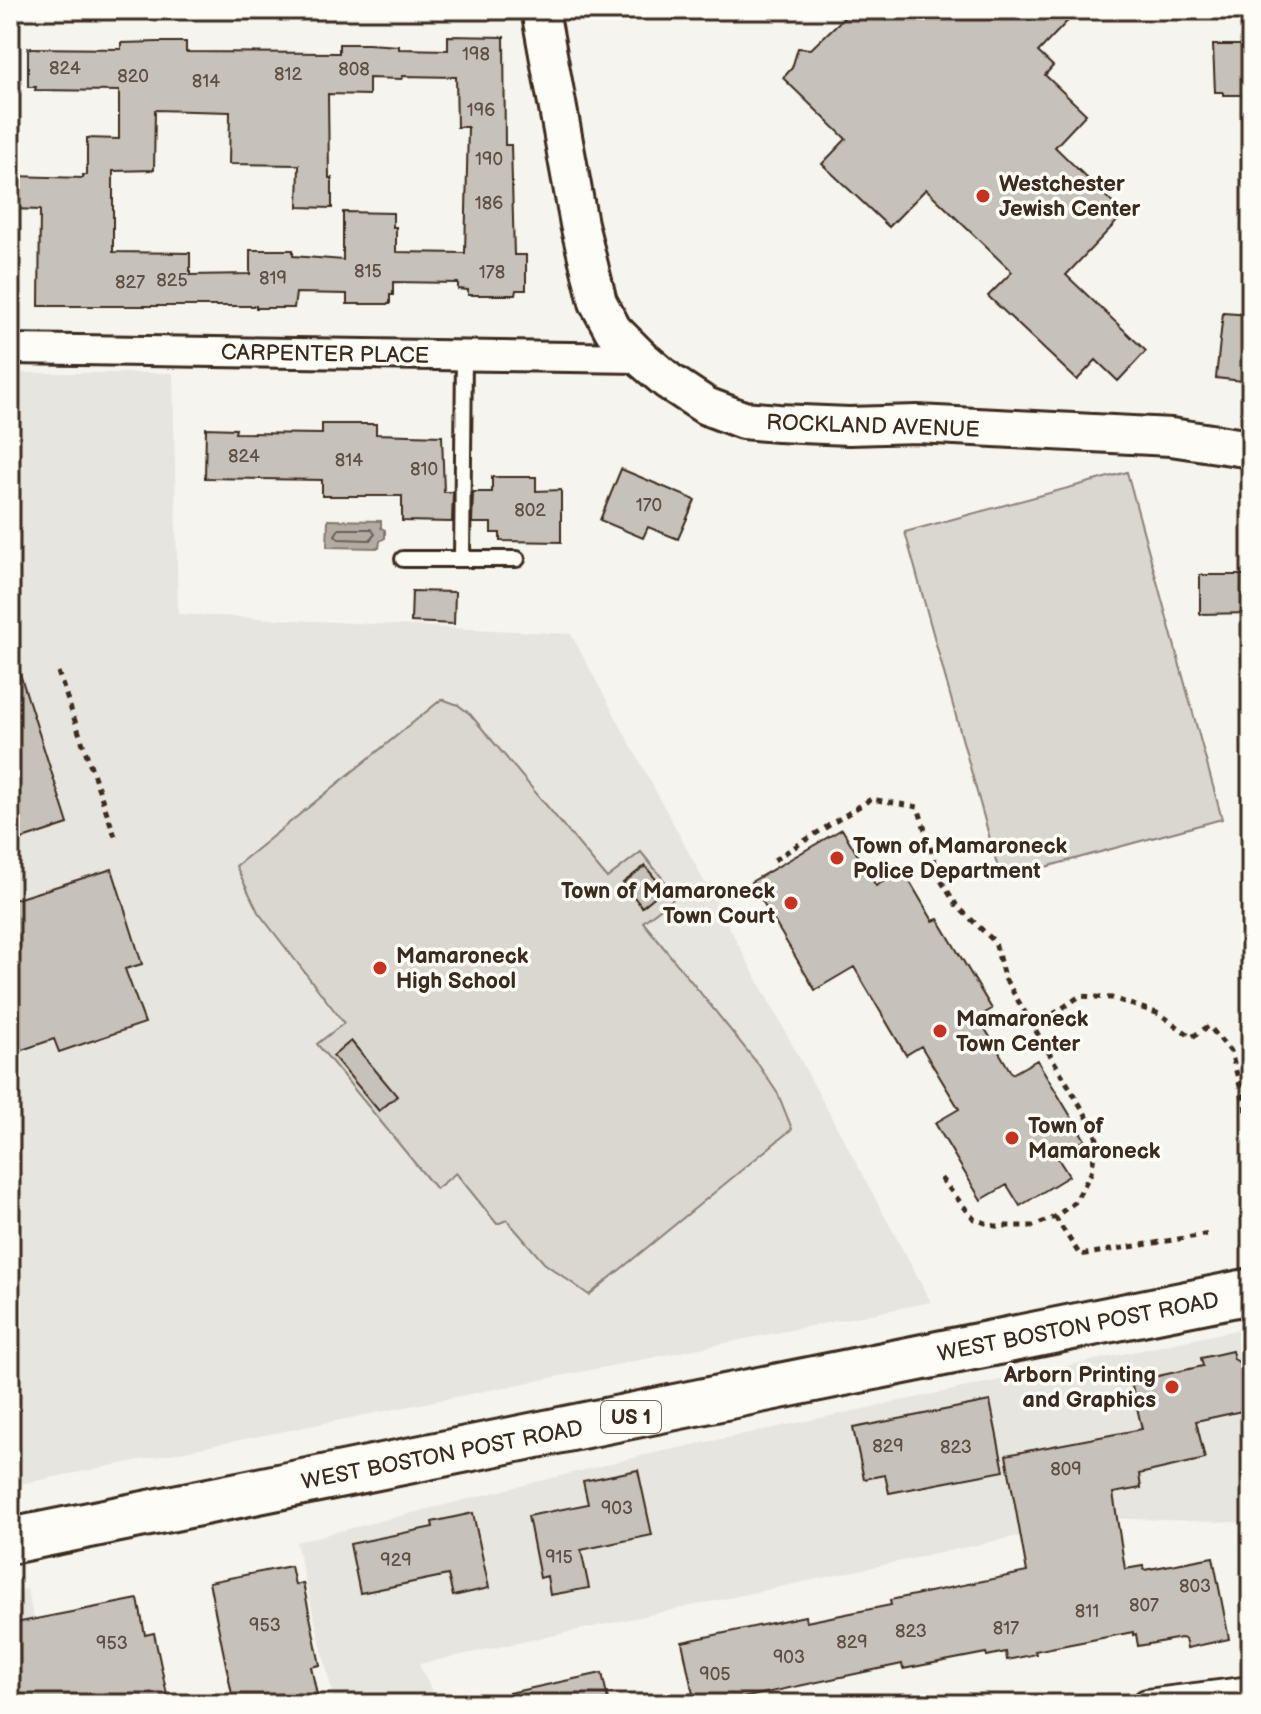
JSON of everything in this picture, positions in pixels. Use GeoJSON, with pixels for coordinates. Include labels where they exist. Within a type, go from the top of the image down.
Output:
{"type":"FeatureCollection","features":[{"type":"Feature","properties":{"kind":"main road","name":"WEST BOSTON POST ROAD"},"geometry":{"type":"LineString","coordinates":[[10,1541],[1251,1291]]}},
{"type":"Feature","properties":{"kind":"street","name":"ROCKLAND AVENUE"},"geometry":{"type":"LineString","coordinates":[[540,10],[579,224],[598,302],[613,330],[641,358],[668,381],[706,406],[743,420],[849,426],[917,424],[1171,437],[1251,449]]}},
{"type":"Feature","properties":{"kind":"street","name":"CARPENTER PLACE"},"geometry":{"type":"LineString","coordinates":[[10,349],[641,358]]}},
{"type":"Feature","properties":{"kind":"street"},"geometry":{"type":"LineString","coordinates":[[1147,1704],[1251,1691]]}},
{"type":"Feature","properties":{"kind":"lane"},"geometry":{"type":"LineString","coordinates":[[462,559],[464,356]]}},
{"type":"Feature","properties":{"kind":"lane"},"geometry":{"type":"LineString","coordinates":[[403,559],[517,559]]}},
{"type":"Feature","properties":{"kind":"path"},"geometry":{"type":"LineString","coordinates":[[58,672],[117,842]]}},
{"type":"Feature","properties":{"kind":"path"},"geometry":{"type":"LineString","coordinates":[[774,860],[871,799],[918,807],[940,879],[957,906],[995,942],[1004,977],[1097,1139],[1091,1173],[1075,1202],[1055,1217],[1033,1226],[995,1226],[974,1219],[939,1176]]}},
{"type":"Feature","properties":{"kind":"path"},"geometry":{"type":"LineString","coordinates":[[1033,1028],[1080,996],[1112,998],[1160,1014],[1192,1037],[1209,1026],[1231,1052],[1251,1128]]}},
{"type":"Feature","properties":{"kind":"path"},"geometry":{"type":"LineString","coordinates":[[1055,1217],[1080,1255],[1210,1234]]}},
{"type":"Feature","properties":{"kind":"shaded area","name":"Mamaroneck High School"},"geometry":{"type":"Polygon","coordinates":[[[10,373],[173,373],[178,614],[571,634],[931,1302],[10,1486],[10,373]]]}},
{"type":"Feature","properties":{"kind":"shaded area"},"geometry":{"type":"Polygon","coordinates":[[[1127,472],[1222,819],[1001,879],[905,532],[1127,472]]]}},
{"type":"Feature","properties":{"kind":"shaded area"},"geometry":{"type":"Polygon","coordinates":[[[442,699],[470,714],[607,878],[641,852],[677,896],[643,922],[758,1064],[778,1094],[792,1129],[589,1295],[544,1263],[507,1220],[497,1224],[456,1173],[436,1189],[317,1044],[344,1023],[258,912],[236,866],[442,699]]]}},
{"type":"Feature","properties":{"kind":"shaded area"},"geometry":{"type":"Polygon","coordinates":[[[1251,1327],[1251,1523],[1103,1518],[419,1664],[438,1704],[335,1704],[296,1542],[636,1457],[1251,1327]]]}},
{"type":"Feature","properties":{"kind":"shaded area"},"geometry":{"type":"Polygon","coordinates":[[[27,1589],[53,1704],[10,1704],[10,1592],[27,1589]]]}},
{"type":"Feature","properties":{"kind":"water"},"geometry":{"type":"Polygon","coordinates":[[[328,520],[381,521],[385,538],[380,541],[379,548],[327,547],[328,520]]]}},
{"type":"Feature","properties":{"kind":"building","name":"Westchester Jewish Center"},"geometry":{"type":"Polygon","coordinates":[[[852,10],[1078,10],[1038,52],[1053,66],[1045,75],[1086,114],[1055,147],[1124,214],[1066,275],[1146,351],[1118,381],[1096,360],[1077,380],[988,296],[1012,272],[926,189],[889,227],[822,164],[846,139],[783,78],[792,68],[798,48],[811,49],[852,10]]]}},
{"type":"Feature","properties":{"kind":"building"},"geometry":{"type":"Polygon","coordinates":[[[448,36],[504,37],[505,145],[511,145],[514,255],[526,255],[526,290],[516,290],[515,295],[468,295],[468,290],[458,289],[458,283],[393,282],[390,304],[347,304],[347,294],[296,293],[294,308],[39,306],[40,210],[13,209],[14,176],[83,178],[87,175],[87,138],[119,139],[119,91],[35,90],[36,87],[28,87],[28,48],[121,49],[121,43],[186,42],[186,52],[339,53],[339,44],[448,50],[448,36]],[[456,77],[369,78],[369,95],[328,94],[332,208],[298,207],[299,165],[229,164],[230,112],[155,110],[154,170],[113,171],[113,252],[190,253],[190,275],[250,274],[250,250],[293,250],[293,256],[343,260],[343,212],[393,213],[396,252],[465,253],[468,127],[457,127],[456,77]]]}},
{"type":"Feature","properties":{"kind":"building"},"geometry":{"type":"Polygon","coordinates":[[[1213,45],[1251,45],[1251,95],[1215,92],[1213,45]]]}},
{"type":"Feature","properties":{"kind":"building"},"geometry":{"type":"Polygon","coordinates":[[[1223,313],[1251,315],[1251,382],[1216,378],[1223,313]]]}},
{"type":"Feature","properties":{"kind":"building"},"geometry":{"type":"Polygon","coordinates":[[[322,424],[376,424],[376,434],[442,436],[444,492],[453,492],[452,522],[402,521],[402,496],[322,496],[322,480],[205,478],[206,428],[236,429],[235,433],[322,434],[322,424]]]}},
{"type":"Feature","properties":{"kind":"building"},"geometry":{"type":"Polygon","coordinates":[[[621,469],[695,500],[678,539],[648,527],[643,538],[600,520],[621,469]]]}},
{"type":"Feature","properties":{"kind":"building"},"geometry":{"type":"Polygon","coordinates":[[[492,477],[536,477],[536,491],[561,490],[561,542],[500,541],[500,533],[491,533],[491,523],[472,523],[473,492],[492,492],[492,477]]]}},
{"type":"Feature","properties":{"kind":"building"},"geometry":{"type":"Polygon","coordinates":[[[1200,575],[1251,575],[1251,613],[1200,614],[1200,575]]]}},
{"type":"Feature","properties":{"kind":"building"},"geometry":{"type":"Polygon","coordinates":[[[412,591],[455,592],[454,624],[411,622],[412,591]]]}},
{"type":"Feature","properties":{"kind":"building"},"geometry":{"type":"Polygon","coordinates":[[[15,658],[68,824],[10,843],[10,659],[15,658]]]}},
{"type":"Feature","properties":{"kind":"building","name":"Mamaroneck Town Center"},"geometry":{"type":"Polygon","coordinates":[[[842,829],[876,886],[903,870],[933,921],[938,919],[992,1009],[978,1017],[1012,1074],[1037,1060],[1085,1140],[1057,1157],[1069,1176],[1020,1206],[1007,1185],[981,1200],[935,1123],[959,1109],[921,1046],[906,1055],[854,967],[815,990],[751,882],[842,829]]]}},
{"type":"Feature","properties":{"kind":"building"},"geometry":{"type":"Polygon","coordinates":[[[645,866],[664,889],[642,907],[623,883],[645,866]]]}},
{"type":"Feature","properties":{"kind":"building"},"geometry":{"type":"Polygon","coordinates":[[[112,869],[142,964],[125,969],[145,1023],[59,1052],[54,1039],[10,1054],[10,901],[112,869]]]}},
{"type":"Feature","properties":{"kind":"building"},"geometry":{"type":"Polygon","coordinates":[[[351,1041],[397,1096],[379,1111],[333,1056],[351,1041]]]}},
{"type":"Feature","properties":{"kind":"building"},"geometry":{"type":"Polygon","coordinates":[[[1232,1351],[1234,1359],[1240,1363],[1251,1409],[1196,1421],[1205,1459],[1139,1474],[1141,1488],[1113,1493],[1125,1569],[1143,1566],[1144,1570],[1213,1557],[1229,1639],[1187,1648],[1185,1639],[1181,1638],[1138,1646],[1133,1632],[1035,1651],[1036,1654],[1007,1660],[1006,1652],[903,1669],[902,1664],[728,1701],[728,1704],[695,1704],[682,1642],[805,1616],[806,1622],[891,1605],[890,1600],[1027,1572],[1006,1455],[1142,1429],[1131,1382],[1203,1366],[1201,1358],[1232,1351]]]}},
{"type":"Feature","properties":{"kind":"building"},"geometry":{"type":"Polygon","coordinates":[[[990,1401],[1004,1471],[889,1493],[885,1475],[864,1479],[853,1428],[990,1401]]]}},
{"type":"Feature","properties":{"kind":"building"},"geometry":{"type":"Polygon","coordinates":[[[638,1470],[652,1535],[581,1550],[589,1588],[550,1595],[547,1576],[540,1578],[528,1516],[588,1504],[583,1481],[638,1470]]]}},
{"type":"Feature","properties":{"kind":"building"},"geometry":{"type":"Polygon","coordinates":[[[473,1513],[489,1588],[453,1596],[448,1575],[360,1593],[350,1544],[433,1527],[432,1522],[473,1513]]]}},
{"type":"Feature","properties":{"kind":"building"},"geometry":{"type":"Polygon","coordinates":[[[291,1566],[295,1585],[303,1583],[320,1665],[311,1667],[319,1704],[234,1704],[209,1582],[291,1566]]]}},
{"type":"Feature","properties":{"kind":"building"},"geometry":{"type":"Polygon","coordinates":[[[138,1599],[145,1635],[154,1633],[169,1704],[10,1704],[10,1624],[138,1599]]]}},
{"type":"Feature","properties":{"kind":"building"},"geometry":{"type":"Polygon","coordinates":[[[602,1673],[609,1704],[511,1704],[509,1693],[602,1673]]]}},
{"type":"Feature","properties":{"kind":"place","name":"Westchester Jewish Center"},"geometry":{"type":"Point","coordinates":[983,196]}},
{"type":"Feature","properties":{"kind":"place","name":"Town of Mamaroneck Police Department"},"geometry":{"type":"Point","coordinates":[837,858]}},
{"type":"Feature","properties":{"kind":"place","name":"Town of Mamaroneck Town Court"},"geometry":{"type":"Point","coordinates":[791,903]}},
{"type":"Feature","properties":{"kind":"place","name":"Mamaroneck High School"},"geometry":{"type":"Point","coordinates":[380,968]}},
{"type":"Feature","properties":{"kind":"place","name":"Mamaroneck Town Center"},"geometry":{"type":"Point","coordinates":[940,1031]}},
{"type":"Feature","properties":{"kind":"place","name":"Town of Mamaroneck"},"geometry":{"type":"Point","coordinates":[1012,1138]}},
{"type":"Feature","properties":{"kind":"place","name":"Arborn Printing and Graphics"},"geometry":{"type":"Point","coordinates":[1172,1387]}}]}
